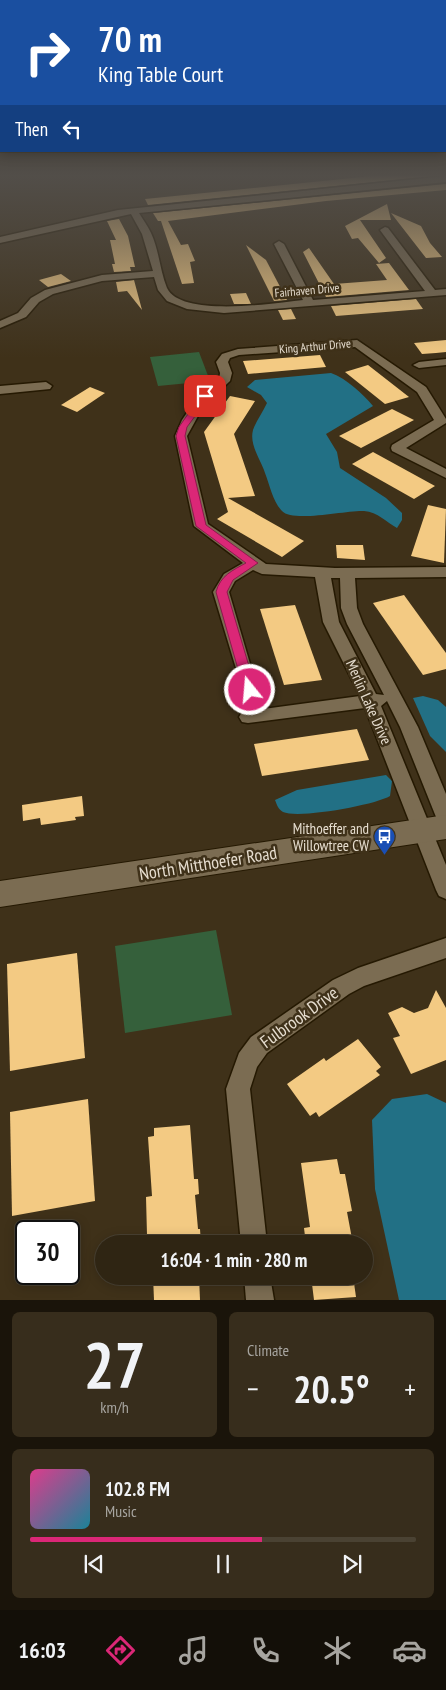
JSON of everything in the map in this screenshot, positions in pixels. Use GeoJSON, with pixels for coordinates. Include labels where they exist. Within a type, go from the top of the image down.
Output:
{"type":"FeatureCollection","features":[{"type":"Feature","properties":{"kind":"main road","name":"North Mitthoefer Road"},"geometry":{"type":"LineString","coordinates":[[0,894],[434,829]]}},
{"type":"Feature","properties":{"kind":"street"},"geometry":{"type":"LineString","coordinates":[[0,240],[14,237]]}},
{"type":"Feature","properties":{"kind":"street"},"geometry":{"type":"LineString","coordinates":[[0,325],[22,315],[35,300],[49,292],[102,278],[159,274],[148,237]]}},
{"type":"Feature","properties":{"kind":"street"},"geometry":{"type":"LineString","coordinates":[[390,237],[432,293]]}},
{"type":"Feature","properties":{"kind":"street"},"geometry":{"type":"LineString","coordinates":[[279,244],[310,303]]}},
{"type":"Feature","properties":{"kind":"street","name":"Fairhaven Drive"},"geometry":{"type":"LineString","coordinates":[[159,274],[163,290],[171,299],[191,307],[216,310],[446,292]]}},
{"type":"Feature","properties":{"kind":"street","name":"King Arthur Drive"},"geometry":{"type":"LineString","coordinates":[[225,380],[226,373],[222,360],[234,353],[357,343],[422,390],[441,421],[397,448],[446,474]]}},
{"type":"Feature","properties":{"kind":"street"},"geometry":{"type":"LineString","coordinates":[[419,365],[446,362]]}},
{"type":"Feature","properties":{"kind":"street"},"geometry":{"type":"LineString","coordinates":[[225,380],[220,386],[205,396],[183,427],[181,436],[201,526],[262,569],[444,577]]}},
{"type":"Feature","properties":{"kind":"street"},"geometry":{"type":"LineString","coordinates":[[0,390],[46,386]]}},
{"type":"Feature","properties":{"kind":"street"},"geometry":{"type":"LineString","coordinates":[[250,690],[222,592],[223,585],[230,577],[253,563]]}},
{"type":"Feature","properties":{"kind":"street","name":"Merlin Lake Drive"},"geometry":{"type":"LineString","coordinates":[[335,573],[355,624],[409,728],[446,817]]}},
{"type":"Feature","properties":{"kind":"street","name":"Merlin Lake Drive"},"geometry":{"type":"LineString","coordinates":[[335,573],[331,622],[434,829],[446,890]]}},
{"type":"Feature","properties":{"kind":"street"},"geometry":{"type":"LineString","coordinates":[[248,717],[394,698]]}},
{"type":"Feature","properties":{"kind":"street","name":"Fulbrook Drive"},"geometry":{"type":"LineString","coordinates":[[253,1235],[238,1089],[246,1061],[259,1045],[341,987],[358,978],[446,948]]}},
{"type":"Feature","properties":{"kind":"street"},"geometry":{"type":"LineString","coordinates":[[259,1285],[260,1300]]}},
{"type":"Feature","properties":{"kind":"green space"},"geometry":{"type":"Polygon","coordinates":[[[199,352],[210,381],[158,386],[150,357],[199,352]]]}},
{"type":"Feature","properties":{"kind":"green space"},"geometry":{"type":"Polygon","coordinates":[[[216,930],[232,1015],[125,1033],[115,946],[216,930]]]}},
{"type":"Feature","properties":{"kind":"water"},"geometry":{"type":"Polygon","coordinates":[[[331,373],[354,387],[373,406],[326,434],[337,452],[340,468],[386,498],[402,513],[402,520],[397,528],[378,515],[364,511],[308,516],[288,514],[282,511],[274,498],[254,447],[252,436],[254,427],[267,403],[261,395],[247,387],[255,380],[331,373]]]}},
{"type":"Feature","properties":{"kind":"water"},"geometry":{"type":"Polygon","coordinates":[[[423,696],[438,700],[446,707],[446,752],[430,736],[413,698],[423,696]]]}},
{"type":"Feature","properties":{"kind":"water"},"geometry":{"type":"Polygon","coordinates":[[[386,775],[392,781],[390,796],[354,807],[292,814],[281,811],[275,800],[297,790],[386,775]]]}},
{"type":"Feature","properties":{"kind":"water"},"geometry":{"type":"Polygon","coordinates":[[[427,1094],[446,1103],[446,1300],[399,1300],[375,1189],[372,1120],[392,1099],[427,1094]]]}},
{"type":"Feature","properties":{"kind":"building"},"geometry":{"type":"Polygon","coordinates":[[[114,237],[128,237],[135,267],[130,267],[131,271],[114,272],[112,264],[115,264],[110,240],[116,240],[114,237]]]}},
{"type":"Feature","properties":{"kind":"building"},"geometry":{"type":"Polygon","coordinates":[[[166,237],[176,237],[181,245],[188,244],[195,261],[190,262],[194,283],[182,284],[166,237]]]}},
{"type":"Feature","properties":{"kind":"building"},"geometry":{"type":"Polygon","coordinates":[[[351,237],[371,237],[386,258],[379,263],[358,238],[352,239],[351,237]]]}},
{"type":"Feature","properties":{"kind":"building"},"geometry":{"type":"Polygon","coordinates":[[[409,237],[427,237],[442,257],[426,258],[409,237]]]}},
{"type":"Feature","properties":{"kind":"building"},"geometry":{"type":"Polygon","coordinates":[[[246,245],[266,260],[287,300],[274,301],[246,245]]]}},
{"type":"Feature","properties":{"kind":"building"},"geometry":{"type":"Polygon","coordinates":[[[309,248],[334,284],[387,280],[376,264],[389,263],[409,290],[326,297],[303,252],[309,248]]]}},
{"type":"Feature","properties":{"kind":"building"},"geometry":{"type":"Polygon","coordinates":[[[61,274],[71,281],[48,287],[39,280],[61,274]]]}},
{"type":"Feature","properties":{"kind":"building"},"geometry":{"type":"Polygon","coordinates":[[[134,280],[142,310],[127,291],[118,292],[116,282],[134,280]]]}},
{"type":"Feature","properties":{"kind":"building"},"geometry":{"type":"Polygon","coordinates":[[[246,293],[251,304],[234,304],[230,294],[246,293]]]}},
{"type":"Feature","properties":{"kind":"building"},"geometry":{"type":"Polygon","coordinates":[[[416,299],[423,309],[336,316],[331,306],[416,299]]]}},
{"type":"Feature","properties":{"kind":"building"},"geometry":{"type":"Polygon","coordinates":[[[291,309],[296,319],[283,320],[278,310],[291,309]]]}},
{"type":"Feature","properties":{"kind":"building"},"geometry":{"type":"Polygon","coordinates":[[[446,340],[446,352],[436,353],[422,354],[414,343],[446,340]]]}},
{"type":"Feature","properties":{"kind":"building"},"geometry":{"type":"Polygon","coordinates":[[[320,355],[326,367],[248,374],[243,361],[320,355]]]}},
{"type":"Feature","properties":{"kind":"building"},"geometry":{"type":"Polygon","coordinates":[[[368,365],[409,397],[385,404],[345,372],[368,365]]]}},
{"type":"Feature","properties":{"kind":"building"},"geometry":{"type":"Polygon","coordinates":[[[90,387],[105,393],[77,412],[61,405],[90,387]]]}},
{"type":"Feature","properties":{"kind":"building"},"geometry":{"type":"Polygon","coordinates":[[[230,396],[255,401],[234,434],[255,496],[228,498],[304,541],[282,557],[217,519],[228,512],[204,432],[230,396]]]}},
{"type":"Feature","properties":{"kind":"building"},"geometry":{"type":"Polygon","coordinates":[[[392,409],[414,420],[361,448],[339,436],[392,409]]]}},
{"type":"Feature","properties":{"kind":"building"},"geometry":{"type":"Polygon","coordinates":[[[373,452],[435,486],[414,499],[352,464],[373,452]]]}},
{"type":"Feature","properties":{"kind":"building"},"geometry":{"type":"Polygon","coordinates":[[[428,505],[446,509],[444,563],[411,556],[428,505]]]}},
{"type":"Feature","properties":{"kind":"building"},"geometry":{"type":"Polygon","coordinates":[[[336,545],[363,545],[365,560],[337,558],[336,545]]]}},
{"type":"Feature","properties":{"kind":"building"},"geometry":{"type":"Polygon","coordinates":[[[404,595],[446,653],[446,669],[423,675],[373,603],[404,595]]]}},
{"type":"Feature","properties":{"kind":"building"},"geometry":{"type":"Polygon","coordinates":[[[295,605],[322,680],[284,685],[260,609],[295,605]]]}},
{"type":"Feature","properties":{"kind":"building"},"geometry":{"type":"Polygon","coordinates":[[[357,729],[369,760],[262,776],[254,744],[357,729]]]}},
{"type":"Feature","properties":{"kind":"building"},"geometry":{"type":"Polygon","coordinates":[[[82,796],[84,816],[75,817],[76,820],[41,825],[40,818],[23,821],[22,805],[82,796]]]}},
{"type":"Feature","properties":{"kind":"building"},"geometry":{"type":"Polygon","coordinates":[[[77,953],[85,1058],[10,1071],[7,964],[77,953]]]}},
{"type":"Feature","properties":{"kind":"building"},"geometry":{"type":"Polygon","coordinates":[[[436,990],[446,1008],[446,1060],[411,1074],[393,1038],[400,1036],[388,1013],[402,1007],[414,1013],[428,1008],[436,990]]]}},
{"type":"Feature","properties":{"kind":"building"},"geometry":{"type":"Polygon","coordinates":[[[358,1039],[381,1067],[376,1071],[380,1075],[319,1117],[316,1112],[310,1116],[287,1084],[324,1058],[326,1061],[358,1039]]]}},
{"type":"Feature","properties":{"kind":"building"},"geometry":{"type":"Polygon","coordinates":[[[88,1099],[95,1201],[12,1216],[10,1112],[88,1099]]]}},
{"type":"Feature","properties":{"kind":"building"},"geometry":{"type":"Polygon","coordinates":[[[190,1125],[194,1179],[198,1179],[199,1194],[195,1195],[198,1229],[200,1229],[200,1235],[147,1235],[146,1197],[152,1196],[148,1137],[154,1136],[154,1128],[190,1125]]]}},
{"type":"Feature","properties":{"kind":"building"},"geometry":{"type":"Polygon","coordinates":[[[337,1159],[340,1174],[345,1174],[352,1211],[347,1212],[351,1235],[305,1235],[304,1228],[310,1227],[301,1163],[337,1159]]]}},
{"type":"Feature","properties":{"kind":"building"},"geometry":{"type":"Polygon","coordinates":[[[153,1285],[199,1285],[200,1300],[154,1300],[153,1285]]]}},
{"type":"Feature","properties":{"kind":"building"},"geometry":{"type":"Polygon","coordinates":[[[312,1285],[354,1285],[356,1297],[314,1300],[312,1285]]]}},
{"type":"Feature","properties":{"kind":"place","name":"Mithoeffer and Willowtree CW"},"geometry":{"type":"Point","coordinates":[385,856]}},
{"type":"Feature","properties":{"kind":"route"},"geometry":{"type":"LineString","coordinates":[[205,396],[183,427],[181,436],[201,526],[204,530],[253,563],[230,577],[223,585],[222,592],[250,690]]}}]}
